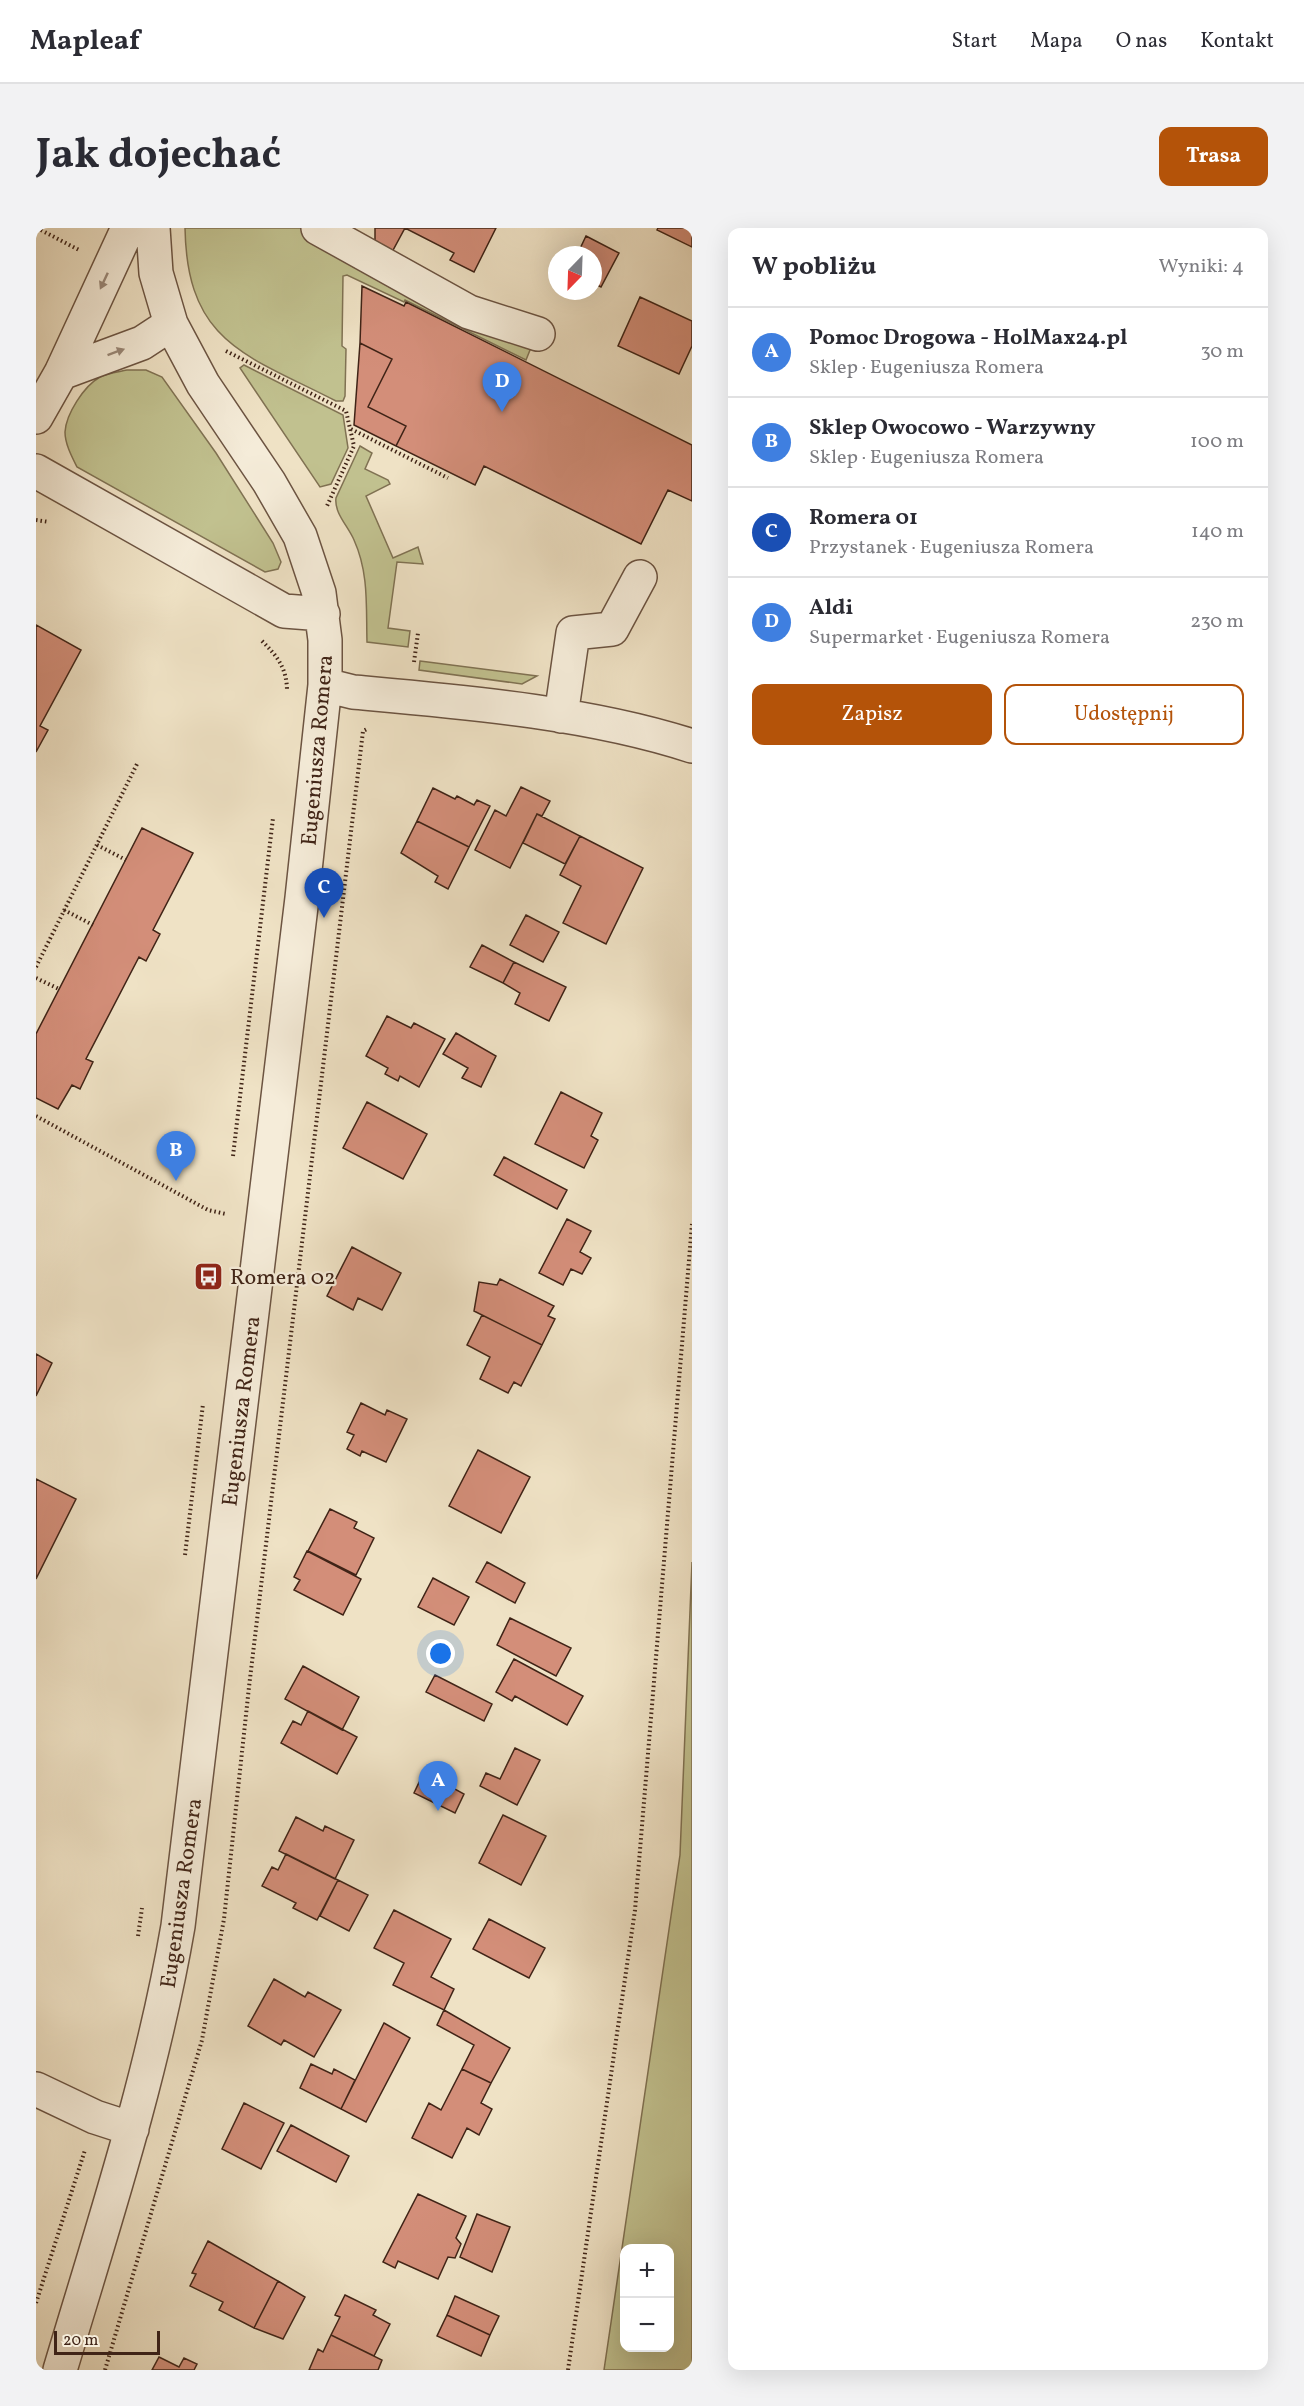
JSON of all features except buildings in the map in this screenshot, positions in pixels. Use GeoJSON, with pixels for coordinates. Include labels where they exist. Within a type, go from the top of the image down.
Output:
{"type":"FeatureCollection","features":[{"type":"Feature","properties":{"kind":"street"},"geometry":{"type":"LineString","coordinates":[[36,417],[61,373],[128,228]]}},
{"type":"Feature","properties":{"kind":"street","name":"Eugeniusza Romera"},"geometry":{"type":"LineString","coordinates":[[60,2370],[132,2129],[165,1994],[179,1916],[303,898],[325,685],[323,614],[314,573],[291,517],[203,384],[171,324],[156,273],[153,228]]}},
{"type":"Feature","properties":{"kind":"street"},"geometry":{"type":"LineString","coordinates":[[318,228],[469,312],[538,334]]}},
{"type":"Feature","properties":{"kind":"street"},"geometry":{"type":"LineString","coordinates":[[61,373],[142,343],[171,324]]}},
{"type":"Feature","properties":{"kind":"street"},"geometry":{"type":"LineString","coordinates":[[36,471],[284,611],[323,614]]}},
{"type":"Feature","properties":{"kind":"street"},"geometry":{"type":"LineString","coordinates":[[561,716],[573,633],[612,630],[640,577]]}},
{"type":"Feature","properties":{"kind":"street"},"geometry":{"type":"LineString","coordinates":[[325,685],[353,692],[561,716],[651,733],[692,746]]}},
{"type":"Feature","properties":{"kind":"street"},"geometry":{"type":"LineString","coordinates":[[36,2089],[95,2117],[132,2129]]}},
{"type":"Feature","properties":{"kind":"path"},"geometry":{"type":"LineString","coordinates":[[37,228],[80,250]]}},
{"type":"Feature","properties":{"kind":"path"},"geometry":{"type":"LineString","coordinates":[[225,350],[346,411],[354,446],[327,506]]}},
{"type":"Feature","properties":{"kind":"path"},"geometry":{"type":"LineString","coordinates":[[350,429],[376,439],[448,478]]}},
{"type":"Feature","properties":{"kind":"path"},"geometry":{"type":"LineString","coordinates":[[36,520],[45,520],[55,525]]}},
{"type":"Feature","properties":{"kind":"path"},"geometry":{"type":"LineString","coordinates":[[412,673],[418,633]]}},
{"type":"Feature","properties":{"kind":"path"},"geometry":{"type":"LineString","coordinates":[[253,634],[280,659],[287,680],[286,702]]}},
{"type":"Feature","properties":{"kind":"path"},"geometry":{"type":"LineString","coordinates":[[36,967],[138,762]]}},
{"type":"Feature","properties":{"kind":"path"},"geometry":{"type":"LineString","coordinates":[[232,1161],[273,812]]}},
{"type":"Feature","properties":{"kind":"path"},"geometry":{"type":"LineString","coordinates":[[97,845],[126,860]]}},
{"type":"Feature","properties":{"kind":"path"},"geometry":{"type":"LineString","coordinates":[[64,910],[93,925]]}},
{"type":"Feature","properties":{"kind":"path"},"geometry":{"type":"LineString","coordinates":[[36,978],[59,989]]}},
{"type":"Feature","properties":{"kind":"path"},"geometry":{"type":"LineString","coordinates":[[36,1116],[208,1210],[226,1214]]}},
{"type":"Feature","properties":{"kind":"path"},"geometry":{"type":"LineString","coordinates":[[225,1226],[227,1204]]}},
{"type":"Feature","properties":{"kind":"path"},"geometry":{"type":"LineString","coordinates":[[568,2370],[635,1910],[692,1224]]}},
{"type":"Feature","properties":{"kind":"path"},"geometry":{"type":"LineString","coordinates":[[184,1558],[204,1396]]}},
{"type":"Feature","properties":{"kind":"path"},"geometry":{"type":"LineString","coordinates":[[136,1947],[143,1904]]}},
{"type":"Feature","properties":{"kind":"path"},"geometry":{"type":"LineString","coordinates":[[36,2303],[95,2117]]}},
{"type":"Feature","properties":{"kind":"green space"},"geometry":{"type":"Polygon","coordinates":[[[185,228],[302,228],[532,345],[526,360],[405,300],[404,302],[347,275],[343,276],[342,346],[346,349],[345,396],[343,401],[336,401],[250,357],[228,341],[210,322],[197,298],[188,267],[185,228]]]}},
{"type":"Feature","properties":{"kind":"green space"},"geometry":{"type":"Polygon","coordinates":[[[244,365],[343,415],[348,448],[331,484],[320,487],[240,368],[244,365]]]}},
{"type":"Feature","properties":{"kind":"green space"},"geometry":{"type":"Polygon","coordinates":[[[127,370],[146,370],[162,377],[216,453],[273,543],[281,562],[278,569],[265,572],[77,467],[65,437],[66,425],[72,409],[94,381],[106,374],[127,370]]]}},
{"type":"Feature","properties":{"kind":"green space"},"geometry":{"type":"Polygon","coordinates":[[[360,446],[372,453],[365,469],[388,480],[390,484],[366,496],[393,558],[418,547],[423,564],[397,562],[388,628],[410,631],[408,647],[367,642],[366,590],[362,565],[354,540],[336,504],[336,498],[360,446]]]}},
{"type":"Feature","properties":{"kind":"green space"},"geometry":{"type":"Polygon","coordinates":[[[420,661],[537,676],[522,684],[419,670],[420,661]]]}},
{"type":"Feature","properties":{"kind":"green space"},"geometry":{"type":"Polygon","coordinates":[[[692,1562],[692,2370],[604,2370],[620,2262],[620,2352],[674,2352],[674,2244],[623,2244],[680,1855],[692,1562]]]}},
{"type":"Feature","properties":{"kind":"place","name":"Aldi"},"geometry":{"type":"Point","coordinates":[502,412]}},
{"type":"Feature","properties":{"kind":"place","name":"Romera 01"},"geometry":{"type":"Point","coordinates":[324,918]}},
{"type":"Feature","properties":{"kind":"place","name":"Sklep Owocowo - Warzywny"},"geometry":{"type":"Point","coordinates":[176,1181]}},
{"type":"Feature","properties":{"kind":"place","name":"Romera 02"},"geometry":{"type":"Point","coordinates":[209,1276]}},
{"type":"Feature","properties":{"kind":"place","name":"Pomoc Drogowa - HolMax24.pl"},"geometry":{"type":"Point","coordinates":[438,1811]}}]}
